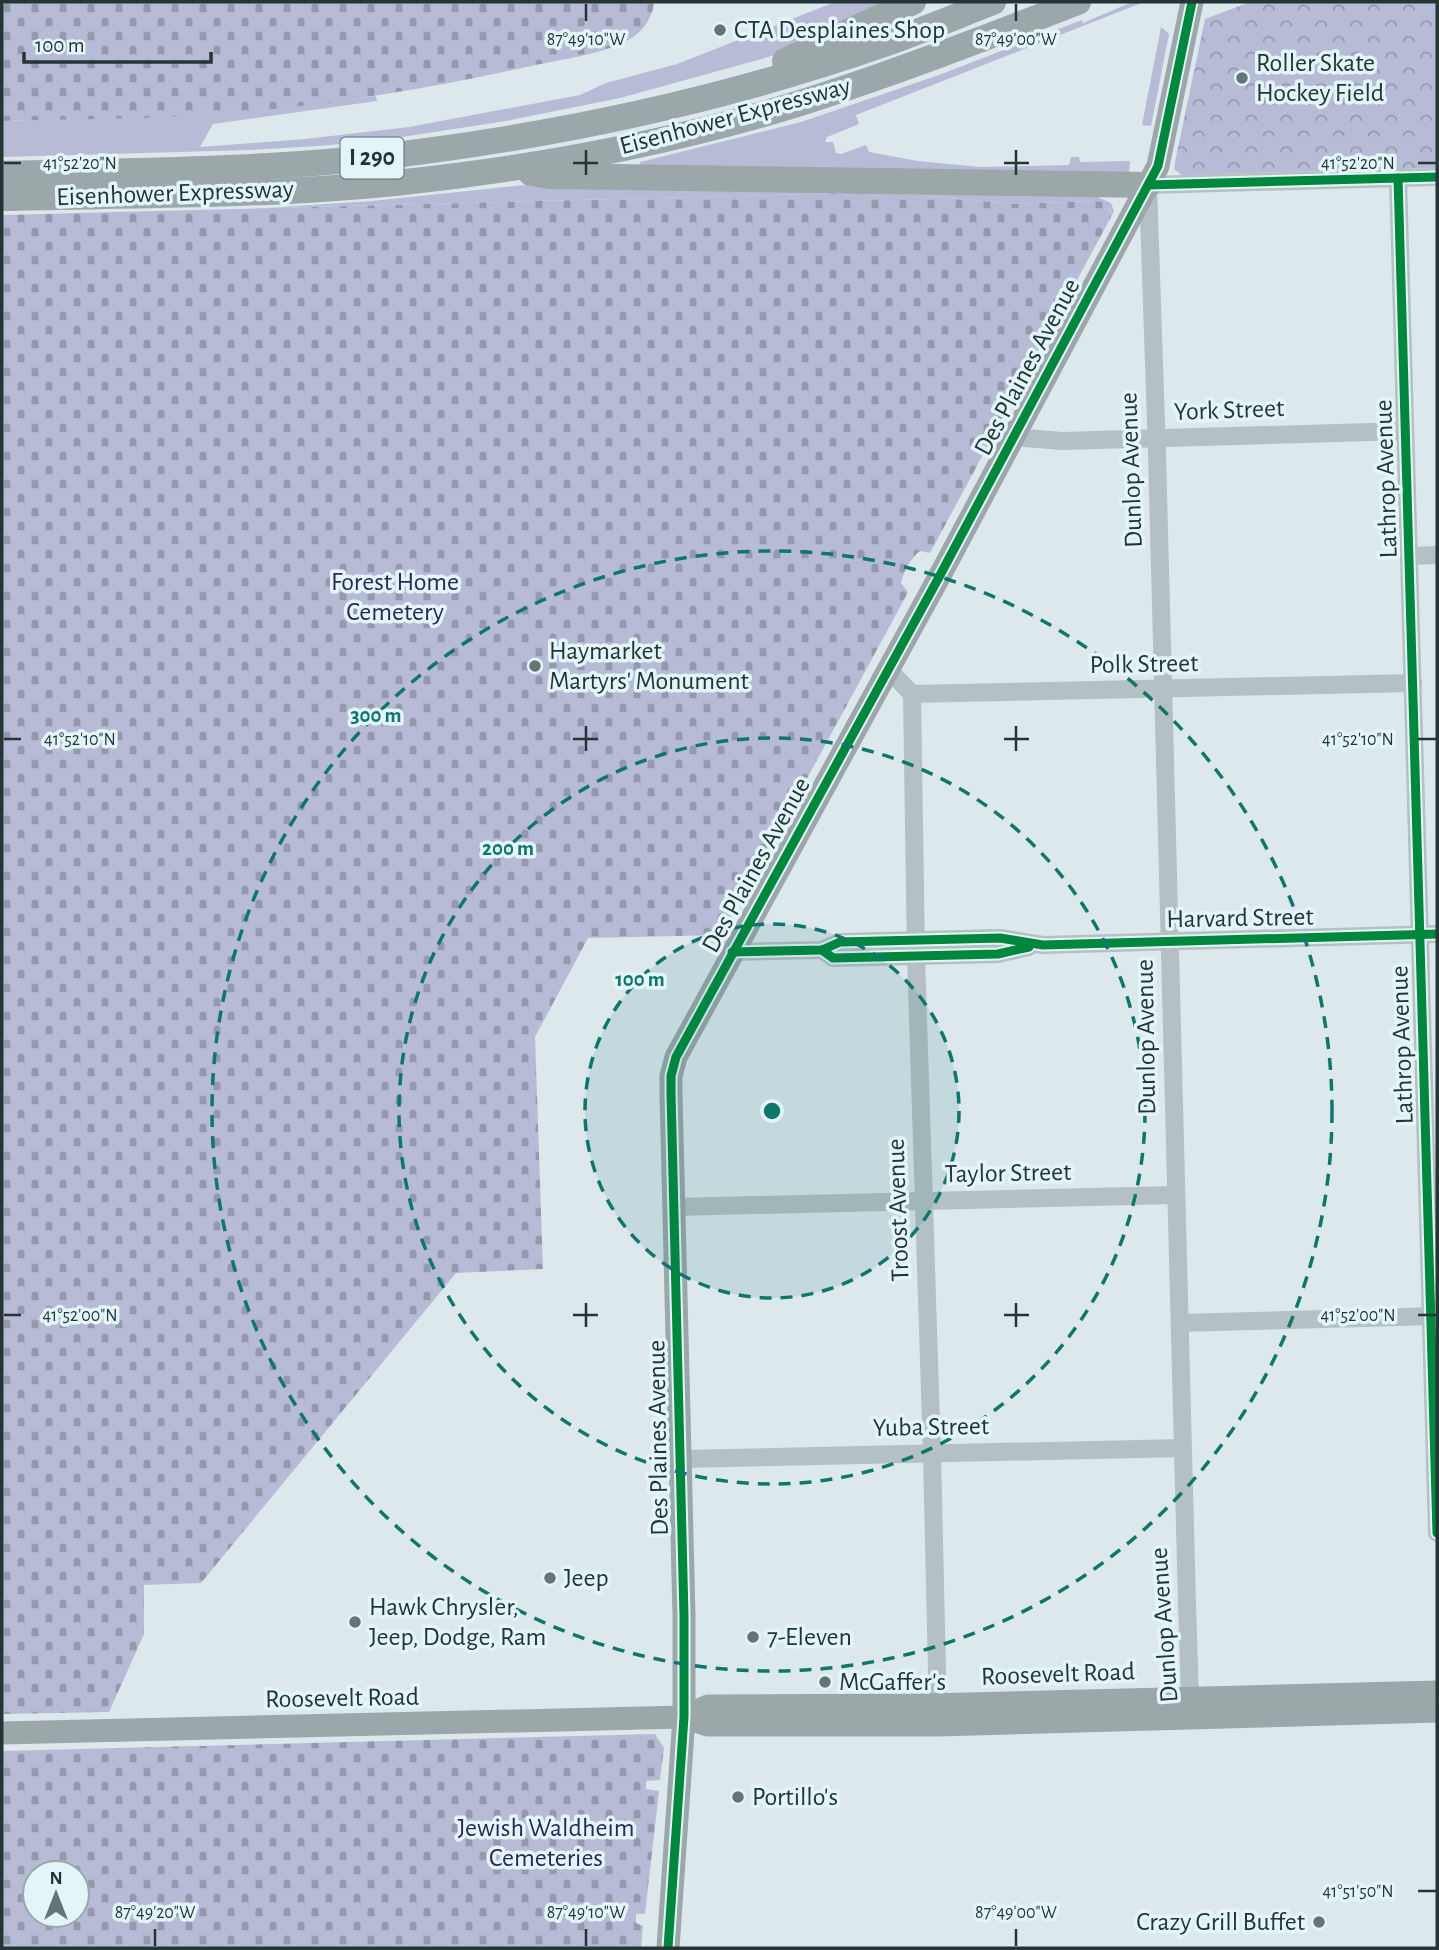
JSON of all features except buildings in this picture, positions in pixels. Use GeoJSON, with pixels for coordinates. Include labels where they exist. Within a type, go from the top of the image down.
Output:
{"type":"FeatureCollection","features":[{"type":"Feature","properties":{"kind":"highway"},"geometry":{"type":"LineString","coordinates":[[735,90],[786,60],[914,2]]}},
{"type":"Feature","properties":{"kind":"highway","name":"Eisenhower Expressway"},"geometry":{"type":"LineString","coordinates":[[2,174],[305,164],[377,157],[560,130],[735,90],[885,44],[993,2]]}},
{"type":"Feature","properties":{"kind":"highway","name":"Eisenhower Expressway"},"geometry":{"type":"LineString","coordinates":[[2,198],[289,190],[394,183],[502,169],[599,152],[794,105],[922,62],[1078,2]]}},
{"type":"Feature","properties":{"kind":"highway"},"geometry":{"type":"LineString","coordinates":[[502,169],[551,176],[1148,185]]}},
{"type":"Feature","properties":{"kind":"main road","name":"Des Plaines Avenue"},"geometry":{"type":"LineString","coordinates":[[668,1948],[684,1745],[671,1076],[676,1057],[1158,166],[1192,2]]}},
{"type":"Feature","properties":{"kind":"main road","name":"Roosevelt Road"},"geometry":{"type":"LineString","coordinates":[[2,1733],[684,1717],[707,1725],[1194,1708],[1437,1692]]}},
{"type":"Feature","properties":{"kind":"main road","name":"Roosevelt Road"},"geometry":{"type":"LineString","coordinates":[[1194,1708],[1437,1711]]}},
{"type":"Feature","properties":{"kind":"street"},"geometry":{"type":"LineString","coordinates":[[1148,185],[1437,177]]}},
{"type":"Feature","properties":{"kind":"street","name":"Lathrop Avenue"},"geometry":{"type":"LineString","coordinates":[[1398,178],[1413,682],[1429,934],[1437,1533]]}},
{"type":"Feature","properties":{"kind":"street","name":"Dunlop Avenue"},"geometry":{"type":"LineString","coordinates":[[1148,185],[1183,1448],[1194,1708]]}},
{"type":"Feature","properties":{"kind":"street","name":"York Street"},"geometry":{"type":"LineString","coordinates":[[1012,437],[1062,441],[1405,431]]}},
{"type":"Feature","properties":{"kind":"street"},"geometry":{"type":"LineString","coordinates":[[1410,556],[1437,555]]}},
{"type":"Feature","properties":{"kind":"street"},"geometry":{"type":"LineString","coordinates":[[888,669],[912,694]]}},
{"type":"Feature","properties":{"kind":"street","name":"Polk Street"},"geometry":{"type":"LineString","coordinates":[[912,694],[1413,682]]}},
{"type":"Feature","properties":{"kind":"street","name":"Troost Avenue"},"geometry":{"type":"LineString","coordinates":[[912,694],[916,948],[938,1715]]}},
{"type":"Feature","properties":{"kind":"street","name":"Harvard Street"},"geometry":{"type":"LineString","coordinates":[[732,952],[822,950],[833,958],[1000,938],[1043,944],[1429,934]]}},
{"type":"Feature","properties":{"kind":"street","name":"Taylor Street"},"geometry":{"type":"LineString","coordinates":[[674,1207],[1176,1195]]}},
{"type":"Feature","properties":{"kind":"street"},"geometry":{"type":"LineString","coordinates":[[1180,1323],[1434,1316]]}},
{"type":"Feature","properties":{"kind":"street","name":"Yuba Street"},"geometry":{"type":"LineString","coordinates":[[680,1459],[1183,1448]]}},
{"type":"Feature","properties":{"kind":"green space"},"geometry":{"type":"Polygon","coordinates":[[[2,2],[654,2],[648,22],[623,43],[598,52],[454,82],[337,101],[220,114],[2,121],[2,2]]]}},
{"type":"Feature","properties":{"kind":"green space"},"geometry":{"type":"Polygon","coordinates":[[[835,2],[898,2],[785,52],[620,98],[506,121],[376,141],[318,146],[2,157],[2,121],[219,114],[376,96],[377,101],[213,124],[200,147],[409,127],[580,95],[606,83],[677,64],[835,2]]]}},
{"type":"Feature","properties":{"kind":"green space"},"geometry":{"type":"Polygon","coordinates":[[[1132,2],[1144,2],[856,115],[859,124],[827,137],[825,142],[833,142],[836,153],[841,154],[866,145],[869,152],[918,161],[981,167],[1069,165],[1071,157],[1079,157],[1080,162],[1130,161],[1129,174],[640,170],[640,162],[801,122],[939,75],[1082,20],[1083,23],[1132,2]]]}},
{"type":"Feature","properties":{"kind":"green space"},"geometry":{"type":"Polygon","coordinates":[[[1250,2],[1437,2],[1437,168],[1182,175],[1174,169],[1205,19],[1250,2]]]}},
{"type":"Feature","properties":{"kind":"green space"},"geometry":{"type":"Polygon","coordinates":[[[1161,27],[1169,34],[1151,126],[1142,125],[1161,27]]]}},
{"type":"Feature","properties":{"kind":"green space"},"geometry":{"type":"Polygon","coordinates":[[[543,183],[1091,194],[1111,203],[1114,211],[1111,217],[1110,209],[1095,201],[1012,204],[888,192],[266,208],[372,201],[543,183]]]}},
{"type":"Feature","properties":{"kind":"green space","name":"Forest Home Cemetery"},"geometry":{"type":"Polygon","coordinates":[[[888,192],[1012,204],[1095,201],[1108,203],[1111,217],[930,553],[920,551],[908,566],[901,583],[908,592],[905,598],[722,935],[588,938],[535,1037],[543,1269],[456,1273],[201,1583],[144,1585],[144,1634],[109,1712],[2,1714],[2,215],[888,192]]]}},
{"type":"Feature","properties":{"kind":"green space","name":"Jewish Waldheim Cemeteries"},"geometry":{"type":"Polygon","coordinates":[[[655,1734],[664,1748],[660,1780],[646,1781],[646,1789],[659,1791],[645,1914],[636,1914],[636,1923],[643,1926],[641,1948],[2,1948],[2,1751],[655,1734]]]}},
{"type":"Feature","properties":{"kind":"cycle path"},"geometry":{"type":"LineString","coordinates":[[668,1948],[684,1717],[684,1616],[671,1094],[671,1076],[676,1057],[938,579],[1158,166],[1192,2]]}},
{"type":"Feature","properties":{"kind":"cycle path"},"geometry":{"type":"LineString","coordinates":[[1148,185],[1437,177]]}},
{"type":"Feature","properties":{"kind":"cycle path"},"geometry":{"type":"LineString","coordinates":[[1398,178],[1437,1533]]}},
{"type":"Feature","properties":{"kind":"cycle path"},"geometry":{"type":"LineString","coordinates":[[732,952],[822,950],[840,942],[1000,938],[1043,945],[1437,934]]}},
{"type":"Feature","properties":{"kind":"cycle path"},"geometry":{"type":"LineString","coordinates":[[822,950],[833,958],[998,954],[1029,947]]}},
{"type":"Feature","properties":{"kind":"place","name":"CTA Desplaines Shop"},"geometry":{"type":"Point","coordinates":[720,30]}},
{"type":"Feature","properties":{"kind":"place","name":"Roller Skate Hockey Field"},"geometry":{"type":"Point","coordinates":[1242,78]}},
{"type":"Feature","properties":{"kind":"place","name":"Haymarket Martyrs' Monument"},"geometry":{"type":"Point","coordinates":[535,666]}},
{"type":"Feature","properties":{"kind":"place","name":"Jeep"},"geometry":{"type":"Point","coordinates":[550,1578]}},
{"type":"Feature","properties":{"kind":"place","name":"Hawk Chrysler, Jeep, Dodge, Ram"},"geometry":{"type":"Point","coordinates":[355,1622]}},
{"type":"Feature","properties":{"kind":"place","name":"7-Eleven"},"geometry":{"type":"Point","coordinates":[753,1637]}},
{"type":"Feature","properties":{"kind":"place","name":"McGaffer's"},"geometry":{"type":"Point","coordinates":[825,1682]}},
{"type":"Feature","properties":{"kind":"place","name":"Portillo's"},"geometry":{"type":"Point","coordinates":[738,1797]}},
{"type":"Feature","properties":{"kind":"place","name":"Crazy Grill Buffet"},"geometry":{"type":"Point","coordinates":[1319,1922]}}]}
